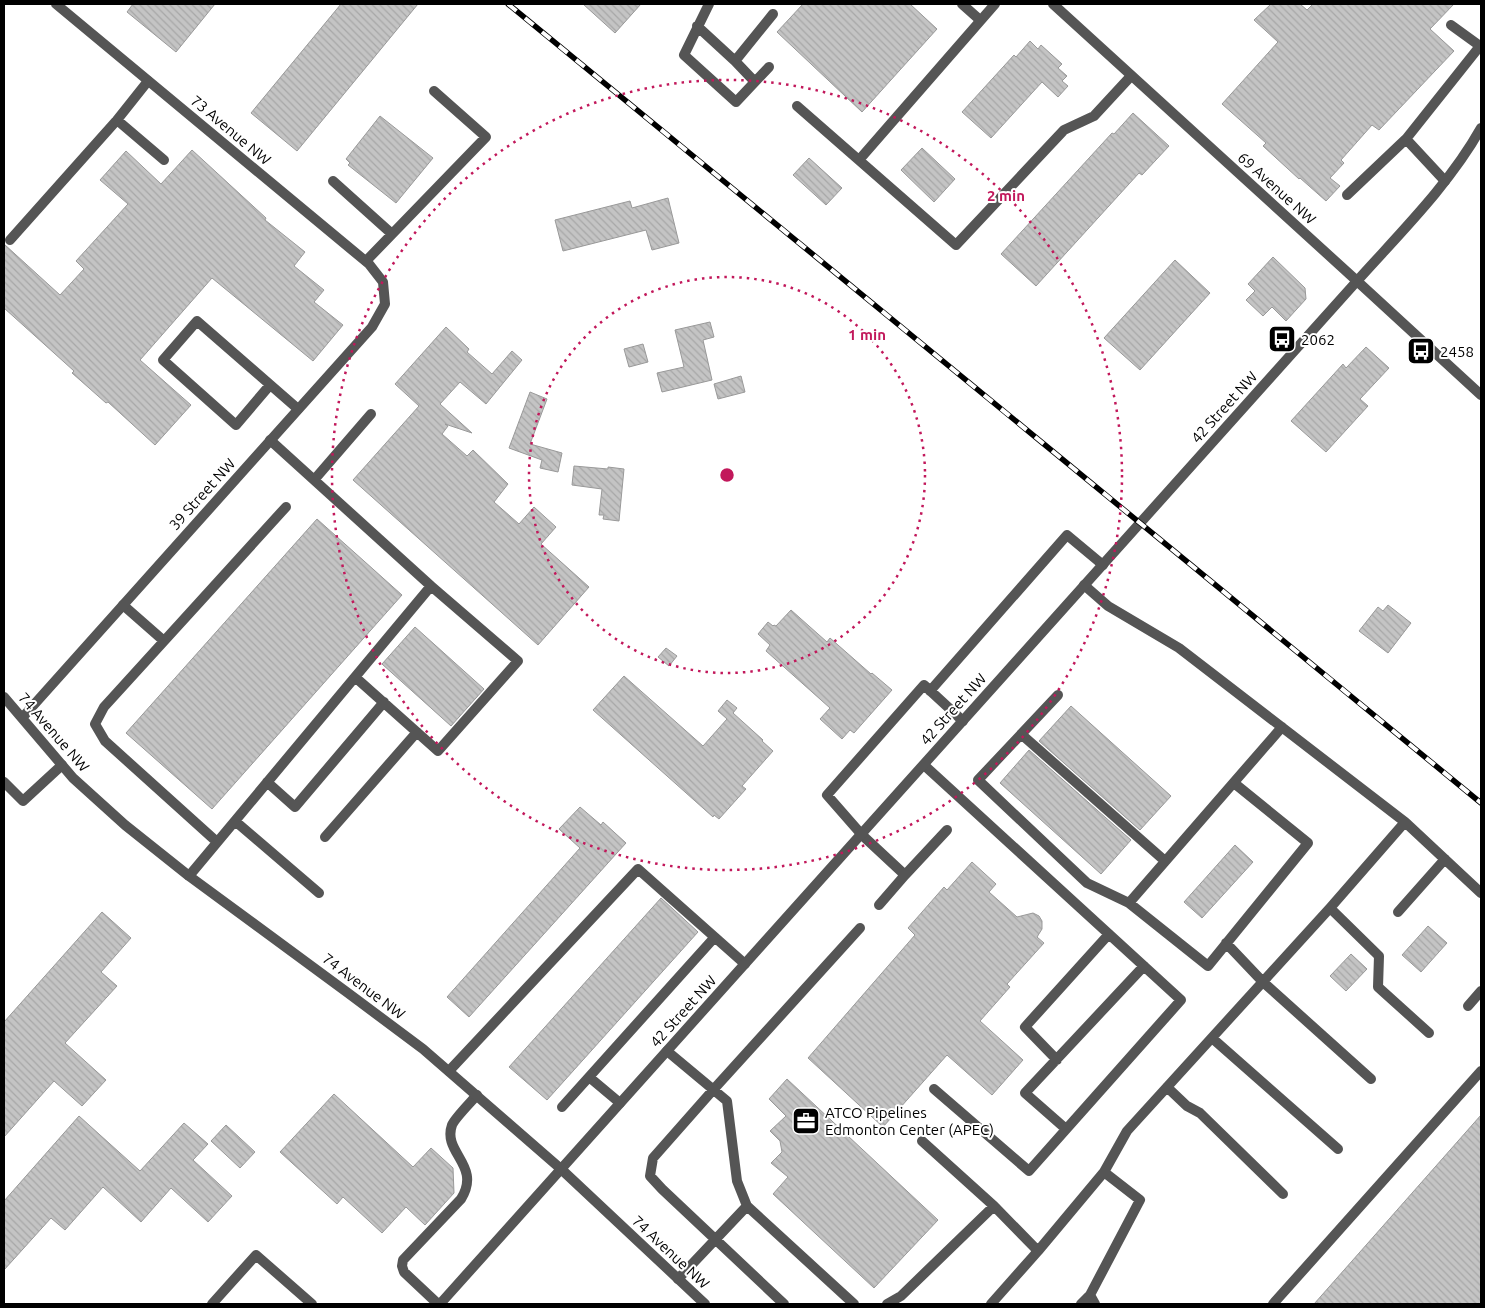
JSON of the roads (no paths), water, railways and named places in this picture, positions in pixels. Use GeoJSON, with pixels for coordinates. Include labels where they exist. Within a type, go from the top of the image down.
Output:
{"type":"FeatureCollection","features":[{"type":"Feature","properties":{"kind":"street","name":"73 Avenue NW"},"geometry":{"type":"LineString","coordinates":[[56,4],[366,261],[383,282]]}},
{"type":"Feature","properties":{"kind":"street"},"geometry":{"type":"LineString","coordinates":[[709,4],[684,55],[736,102],[769,67]]}},
{"type":"Feature","properties":{"kind":"street"},"geometry":{"type":"LineString","coordinates":[[962,4],[980,20]]}},
{"type":"Feature","properties":{"kind":"street"},"geometry":{"type":"LineString","coordinates":[[859,160],[994,4]]}},
{"type":"Feature","properties":{"kind":"street","name":"69 Avenue NW"},"geometry":{"type":"LineString","coordinates":[[1053,4],[1481,395]]}},
{"type":"Feature","properties":{"kind":"street"},"geometry":{"type":"LineString","coordinates":[[735,61],[773,14]]}},
{"type":"Feature","properties":{"kind":"street"},"geometry":{"type":"LineString","coordinates":[[1347,195],[1406,139],[1480,47],[1451,25]]}},
{"type":"Feature","properties":{"kind":"street"},"geometry":{"type":"LineString","coordinates":[[697,26],[756,82]]}},
{"type":"Feature","properties":{"kind":"street"},"geometry":{"type":"LineString","coordinates":[[797,106],[956,245],[1064,130],[1094,116],[1132,76]]}},
{"type":"Feature","properties":{"kind":"street"},"geometry":{"type":"LineString","coordinates":[[10,240],[148,81]]}},
{"type":"Feature","properties":{"kind":"street"},"geometry":{"type":"LineString","coordinates":[[366,261],[486,137],[434,91]]}},
{"type":"Feature","properties":{"kind":"street"},"geometry":{"type":"LineString","coordinates":[[116,120],[164,160]]}},
{"type":"Feature","properties":{"kind":"street","name":"42 Street NW"},"geometry":{"type":"LineString","coordinates":[[439,1304],[862,835],[1357,281],[1445,181],[1481,128]]}},
{"type":"Feature","properties":{"kind":"street"},"geometry":{"type":"LineString","coordinates":[[1406,139],[1445,181]]}},
{"type":"Feature","properties":{"kind":"street"},"geometry":{"type":"LineString","coordinates":[[333,181],[392,234]]}},
{"type":"Feature","properties":{"kind":"street","name":"39 Street NW"},"geometry":{"type":"LineString","coordinates":[[22,718],[372,327],[385,304],[383,282]]}},
{"type":"Feature","properties":{"kind":"street"},"geometry":{"type":"LineString","coordinates":[[270,385],[236,425],[163,360],[197,320],[298,409]]}},
{"type":"Feature","properties":{"kind":"street"},"geometry":{"type":"LineString","coordinates":[[314,480],[371,414]]}},
{"type":"Feature","properties":{"kind":"street"},"geometry":{"type":"LineString","coordinates":[[270,440],[431,586],[518,660],[438,751],[355,677]]}},
{"type":"Feature","properties":{"kind":"street"},"geometry":{"type":"LineString","coordinates":[[217,842],[105,741],[95,724],[104,707],[286,507]]}},
{"type":"Feature","properties":{"kind":"street"},"geometry":{"type":"LineString","coordinates":[[930,691],[1067,535],[1103,565]]}},
{"type":"Feature","properties":{"kind":"street"},"geometry":{"type":"LineString","coordinates":[[1084,585],[1108,606],[1179,648],[1405,822],[1481,893]]}},
{"type":"Feature","properties":{"kind":"street"},"geometry":{"type":"LineString","coordinates":[[189,876],[431,586]]}},
{"type":"Feature","properties":{"kind":"street"},"geometry":{"type":"LineString","coordinates":[[123,605],[164,641]]}},
{"type":"Feature","properties":{"kind":"street"},"geometry":{"type":"LineString","coordinates":[[905,875],[862,835],[827,795],[924,685],[963,720]]}},
{"type":"Feature","properties":{"kind":"street"},"geometry":{"type":"LineString","coordinates":[[1058,695],[978,780],[1087,883],[1129,903],[1208,966],[1308,843],[1234,782]]}},
{"type":"Feature","properties":{"kind":"street","name":"74 Avenue NW"},"geometry":{"type":"LineString","coordinates":[[4,697],[62,765],[124,826],[423,1049],[561,1169],[705,1304]]}},
{"type":"Feature","properties":{"kind":"street"},"geometry":{"type":"LineString","coordinates":[[267,782],[295,807],[384,702]]}},
{"type":"Feature","properties":{"kind":"street"},"geometry":{"type":"LineString","coordinates":[[1129,903],[1282,727]]}},
{"type":"Feature","properties":{"kind":"street"},"geometry":{"type":"LineString","coordinates":[[325,838],[417,732]]}},
{"type":"Feature","properties":{"kind":"street"},"geometry":{"type":"LineString","coordinates":[[1021,734],[1165,861]]}},
{"type":"Feature","properties":{"kind":"street"},"geometry":{"type":"LineString","coordinates":[[4,782],[23,801],[62,765]]}},
{"type":"Feature","properties":{"kind":"street"},"geometry":{"type":"LineString","coordinates":[[924,765],[1181,1000],[1029,1171],[934,1089]]}},
{"type":"Feature","properties":{"kind":"street"},"geometry":{"type":"LineString","coordinates":[[235,821],[319,893]]}},
{"type":"Feature","properties":{"kind":"street"},"geometry":{"type":"LineString","coordinates":[[991,1304],[1104,1172],[1128,1131],[1330,908],[1405,822]]}},
{"type":"Feature","properties":{"kind":"street"},"geometry":{"type":"LineString","coordinates":[[879,905],[947,830]]}},
{"type":"Feature","properties":{"kind":"street"},"geometry":{"type":"LineString","coordinates":[[1398,912],[1446,859]]}},
{"type":"Feature","properties":{"kind":"street"},"geometry":{"type":"LineString","coordinates":[[448,1071],[638,869],[745,964]]}},
{"type":"Feature","properties":{"kind":"street"},"geometry":{"type":"LineString","coordinates":[[1330,908],[1379,956],[1378,987],[1429,1033]]}},
{"type":"Feature","properties":{"kind":"street"},"geometry":{"type":"LineString","coordinates":[[784,1304],[650,1176],[653,1158],[860,928]]}},
{"type":"Feature","properties":{"kind":"street"},"geometry":{"type":"LineString","coordinates":[[1056,1060],[1024,1027],[1109,934]]}},
{"type":"Feature","properties":{"kind":"street"},"geometry":{"type":"LineString","coordinates":[[562,1107],[714,938]]}},
{"type":"Feature","properties":{"kind":"street"},"geometry":{"type":"LineString","coordinates":[[1226,943],[1263,982],[1371,1079]]}},
{"type":"Feature","properties":{"kind":"street"},"geometry":{"type":"LineString","coordinates":[[1066,1129],[1025,1093],[1144,966]]}},
{"type":"Feature","properties":{"kind":"street"},"geometry":{"type":"LineString","coordinates":[[1468,1006],[1481,991]]}},
{"type":"Feature","properties":{"kind":"street"},"geometry":{"type":"LineString","coordinates":[[1212,1038],[1338,1149]]}},
{"type":"Feature","properties":{"kind":"street"},"geometry":{"type":"LineString","coordinates":[[666,1052],[726,1101],[737,1182],[747,1206],[854,1304]]}},
{"type":"Feature","properties":{"kind":"street"},"geometry":{"type":"LineString","coordinates":[[1273,1304],[1481,1071]]}},
{"type":"Feature","properties":{"kind":"street"},"geometry":{"type":"LineString","coordinates":[[589,1077],[620,1104]]}},
{"type":"Feature","properties":{"kind":"street"},"geometry":{"type":"LineString","coordinates":[[1168,1087],[1187,1106],[1200,1113],[1283,1194]]}},
{"type":"Feature","properties":{"kind":"street"},"geometry":{"type":"LineString","coordinates":[[439,1304],[404,1272],[403,1260],[461,1199],[466,1190],[468,1182],[467,1171],[454,1149],[451,1132],[452,1124],[477,1095]]}},
{"type":"Feature","properties":{"kind":"street"},"geometry":{"type":"LineString","coordinates":[[922,1141],[994,1206],[1038,1251]]}},
{"type":"Feature","properties":{"kind":"street"},"geometry":{"type":"LineString","coordinates":[[1081,1304],[1092,1300],[1140,1200],[1104,1172]]}},
{"type":"Feature","properties":{"kind":"street"},"geometry":{"type":"LineString","coordinates":[[678,1279],[747,1206]]}},
{"type":"Feature","properties":{"kind":"street"},"geometry":{"type":"LineString","coordinates":[[887,1304],[901,1296],[994,1206]]}},
{"type":"Feature","properties":{"kind":"street"},"geometry":{"type":"LineString","coordinates":[[212,1304],[256,1254],[312,1304]]}},
{"type":"Feature","properties":{"kind":"railway"},"geometry":{"type":"LineString","coordinates":[[508,4],[1481,803]]}},
{"type":"Feature","properties":{"kind":"place","name":"2062"},"geometry":{"type":"Point","coordinates":[1282,339]}},
{"type":"Feature","properties":{"kind":"place","name":"2458"},"geometry":{"type":"Point","coordinates":[1421,351]}},
{"type":"Feature","properties":{"kind":"place","name":"ATCO Pipelines Edmonton Center (APEC)"},"geometry":{"type":"Point","coordinates":[806,1121]}}]}
